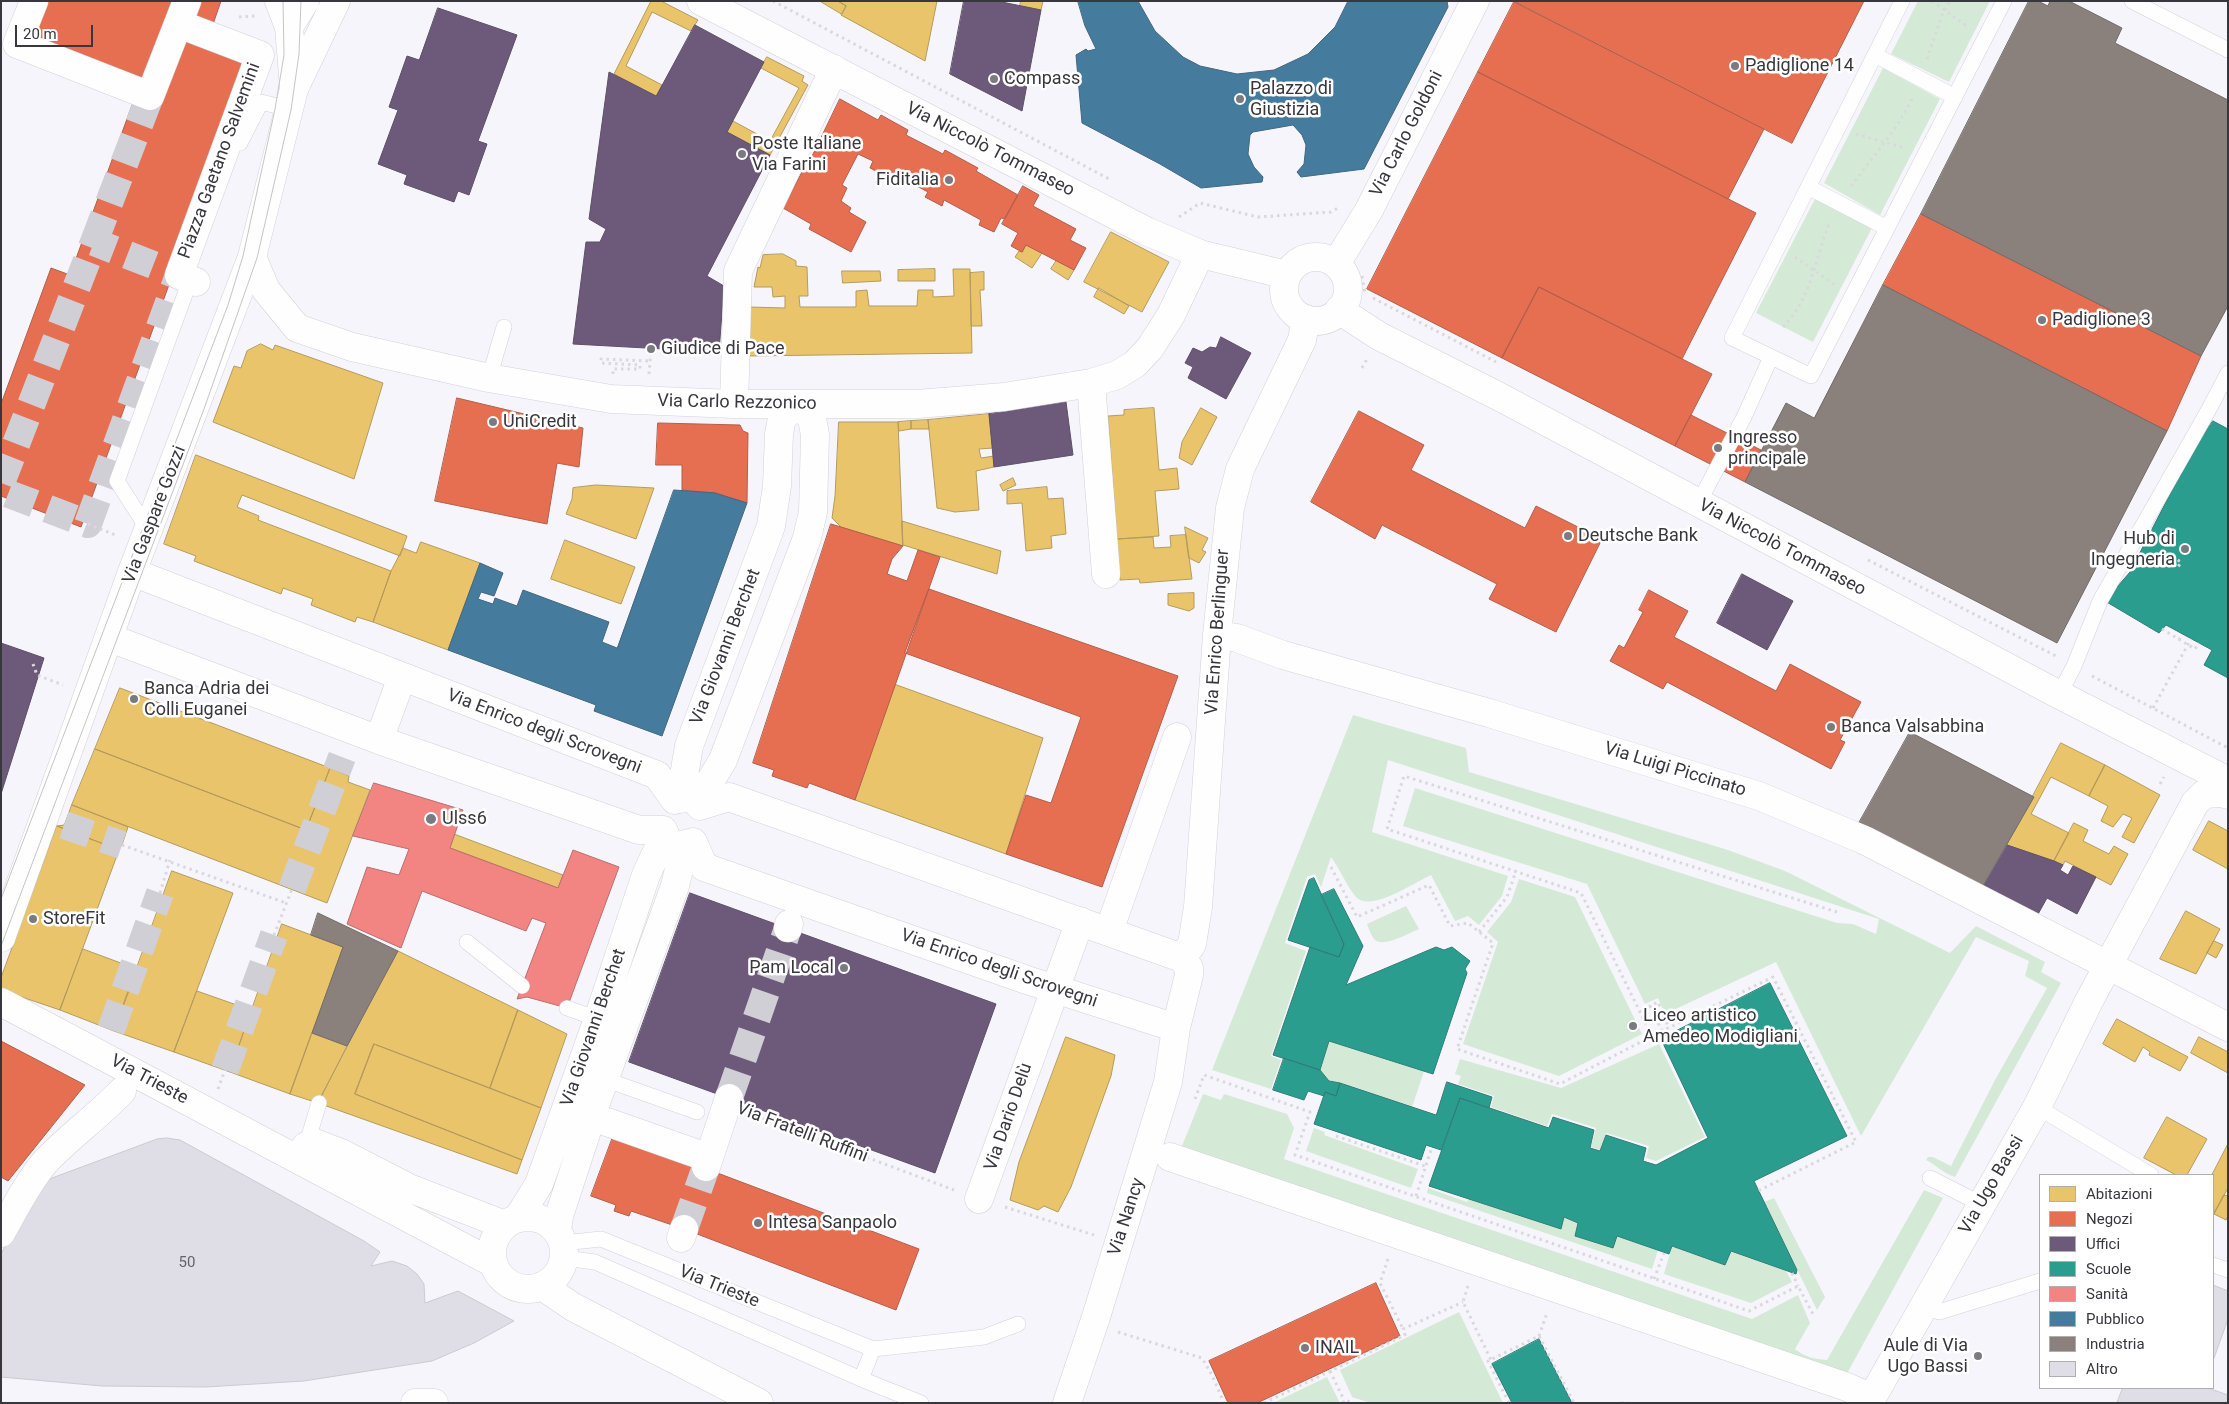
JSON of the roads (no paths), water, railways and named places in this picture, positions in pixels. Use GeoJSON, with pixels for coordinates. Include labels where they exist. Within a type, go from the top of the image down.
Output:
{"type":"FeatureCollection","features":[{"type":"Feature","properties":{"kind":"street","name":"Piazza Gaetano Salvemini"},"geometry":{"type":"LineString","coordinates":[[34,1],[17,44],[150,96],[183,13],[260,55],[179,276],[193,281]]}},
{"type":"Feature","properties":{"kind":"street"},"geometry":{"type":"LineString","coordinates":[[289,27],[305,1]]}},
{"type":"Feature","properties":{"kind":"street","name":"Via Gaspare Gozzi"},"geometry":{"type":"LineString","coordinates":[[1,938],[110,638],[132,572],[252,257],[291,99],[336,1]]}},
{"type":"Feature","properties":{"kind":"street","name":"Via Niccolò Tommaseo"},"geometry":{"type":"LineString","coordinates":[[701,1],[1146,231],[1200,254],[1287,275]]}},
{"type":"Feature","properties":{"kind":"street","name":"Via Carlo Goldoni"},"geometry":{"type":"LineString","coordinates":[[1336,264],[1369,210],[1475,1]]}},
{"type":"Feature","properties":{"kind":"street","name":"Via Gaspare Gozzi"},"geometry":{"type":"LineString","coordinates":[[268,8],[289,27],[291,99]]}},
{"type":"Feature","properties":{"kind":"street"},"geometry":{"type":"LineString","coordinates":[[734,404],[738,271],[834,69]]}},
{"type":"Feature","properties":{"kind":"street","name":"Via Carlo Rezzonico"},"geometry":{"type":"LineString","coordinates":[[252,257],[266,290],[297,328],[352,347],[489,378],[610,399],[734,404],[918,404],[1004,397],[1091,383],[1117,375],[1135,364],[1150,348],[1171,315],[1200,254]]}},
{"type":"Feature","properties":{"kind":"street"},"geometry":{"type":"LineString","coordinates":[[1309,258],[1326,258],[1336,264],[1347,281],[1345,302],[1339,310],[1324,319],[1306,319],[1297,314],[1289,306],[1285,296],[1284,285],[1287,275],[1298,262],[1309,258]]}},
{"type":"Feature","properties":{"kind":"street","name":"Via Niccolò Tommaseo"},"geometry":{"type":"LineString","coordinates":[[1339,310],[1379,336],[1498,396],[2228,784]]}},
{"type":"Feature","properties":{"kind":"street","name":"Via Enrico Berlinguer"},"geometry":{"type":"LineString","coordinates":[[1182,958],[1192,944],[1198,907],[1217,635],[1230,508],[1240,469],[1302,340],[1306,319]]}},
{"type":"Feature","properties":{"kind":"street"},"geometry":{"type":"LineString","coordinates":[[1091,383],[1106,574]]}},
{"type":"Feature","properties":{"kind":"street","name":"Via Giovanni Berchet"},"geometry":{"type":"LineString","coordinates":[[797,404],[812,418],[816,435],[813,512],[807,538],[723,760],[688,802],[689,746],[771,526],[777,486],[779,434],[782,418],[797,404]]}},
{"type":"Feature","properties":{"kind":"street"},"geometry":{"type":"LineString","coordinates":[[771,526],[807,538]]}},
{"type":"Feature","properties":{"kind":"street","name":"Via Enrico degli Scrovegni"},"geometry":{"type":"LineString","coordinates":[[132,572],[657,775],[688,802],[706,821],[700,836],[676,838]]}},
{"type":"Feature","properties":{"kind":"street","name":"Via Luigi Piccinato"},"geometry":{"type":"LineString","coordinates":[[1217,635],[1237,638],[1283,655],[1489,714],[1759,796],[1864,840],[2110,965]]}},
{"type":"Feature","properties":{"kind":"street"},"geometry":{"type":"LineString","coordinates":[[110,638],[379,740],[639,830],[676,838]]}},
{"type":"Feature","properties":{"kind":"street"},"geometry":{"type":"LineString","coordinates":[[379,740],[402,678]]}},
{"type":"Feature","properties":{"kind":"street"},"geometry":{"type":"LineString","coordinates":[[1109,931],[1177,737]]}},
{"type":"Feature","properties":{"kind":"street","name":"Via Ugo Bassi"},"geometry":{"type":"LineString","coordinates":[[1870,1400],[2037,1107],[2089,1001],[2195,804],[2204,794],[2222,793],[2228,784]]}},
{"type":"Feature","properties":{"kind":"street"},"geometry":{"type":"LineString","coordinates":[[676,838],[661,816],[664,810],[688,802],[729,798],[1182,958],[1188,968],[1189,975],[1176,1028]]}},
{"type":"Feature","properties":{"kind":"street","name":"Via Giovanni Berchet"},"geometry":{"type":"LineString","coordinates":[[511,1222],[539,1184],[598,1019],[646,875],[676,838]]}},
{"type":"Feature","properties":{"kind":"street","name":"Via Giovanni Berchet"},"geometry":{"type":"LineString","coordinates":[[561,1244],[562,1207],[604,1079],[674,886],[676,838]]}},
{"type":"Feature","properties":{"kind":"street","name":"Via Enrico degli Scrovegni"},"geometry":{"type":"LineString","coordinates":[[676,838],[704,867],[1057,989],[1176,1028]]}},
{"type":"Feature","properties":{"kind":"street","name":"Via Dario Delù"},"geometry":{"type":"LineString","coordinates":[[979,1199],[1042,1024],[1057,989],[1080,921]]}},
{"type":"Feature","properties":{"kind":"street"},"geometry":{"type":"LineString","coordinates":[[2110,965],[2228,1028]]}},
{"type":"Feature","properties":{"kind":"street","name":"Via Trieste"},"geometry":{"type":"LineString","coordinates":[[1,1002],[302,1152],[493,1263],[497,1273],[512,1286],[522,1289],[542,1286]]}},
{"type":"Feature","properties":{"kind":"street","name":"Via Nancy"},"geometry":{"type":"LineString","coordinates":[[1067,1403],[1091,1333],[1168,1082],[1176,1028]]}},
{"type":"Feature","properties":{"kind":"street"},"geometry":{"type":"LineString","coordinates":[[1,1233],[15,1207],[46,1162],[100,1114],[122,1091]]}},
{"type":"Feature","properties":{"kind":"street"},"geometry":{"type":"LineString","coordinates":[[607,1122],[708,1163],[727,1101]]}},
{"type":"Feature","properties":{"kind":"street","name":"Via Trieste"},"geometry":{"type":"LineString","coordinates":[[302,1152],[315,1143],[409,1188],[511,1222],[532,1217],[539,1219],[561,1244]]}},
{"type":"Feature","properties":{"kind":"street"},"geometry":{"type":"LineString","coordinates":[[1170,1157],[1846,1387],[1870,1400]]}},
{"type":"Feature","properties":{"kind":"street"},"geometry":{"type":"LineString","coordinates":[[493,1263],[492,1255],[495,1238],[511,1222]]}},
{"type":"Feature","properties":{"kind":"street"},"geometry":{"type":"LineString","coordinates":[[561,1244],[557,1275],[542,1286],[572,1306],[725,1395],[758,1403]]}},
{"type":"Feature","properties":{"kind":"street"},"geometry":{"type":"LineString","coordinates":[[415,1403],[434,1403]]}},
{"type":"Feature","properties":{"kind":"lane"},"geometry":{"type":"LineString","coordinates":[[1902,1],[1732,338],[1811,376],[2004,1]]}},
{"type":"Feature","properties":{"kind":"lane"},"geometry":{"type":"LineString","coordinates":[[2132,1],[2228,50]]}},
{"type":"Feature","properties":{"kind":"lane"},"geometry":{"type":"LineString","coordinates":[[1875,55],[1954,97]]}},
{"type":"Feature","properties":{"kind":"lane"},"geometry":{"type":"LineString","coordinates":[[149,531],[117,481],[193,281],[241,139],[261,102],[291,99]]}},
{"type":"Feature","properties":{"kind":"lane"},"geometry":{"type":"LineString","coordinates":[[1808,187],[1887,228]]}},
{"type":"Feature","properties":{"kind":"lane"},"geometry":{"type":"LineString","coordinates":[[489,378],[504,327]]}},
{"type":"Feature","properties":{"kind":"lane"},"geometry":{"type":"LineString","coordinates":[[1698,504],[1744,417],[1771,357]]}},
{"type":"Feature","properties":{"kind":"lane"},"geometry":{"type":"LineString","coordinates":[[2059,695],[2074,666],[2100,601],[2228,373]]}},
{"type":"Feature","properties":{"kind":"lane"},"geometry":{"type":"LineString","coordinates":[[467,942],[522,986]]}},
{"type":"Feature","properties":{"kind":"lane"},"geometry":{"type":"LineString","coordinates":[[567,1008],[598,1019]]}},
{"type":"Feature","properties":{"kind":"lane"},"geometry":{"type":"LineString","coordinates":[[604,1079],[696,1112]]}},
{"type":"Feature","properties":{"kind":"lane"},"geometry":{"type":"LineString","coordinates":[[302,1152],[319,1103]]}},
{"type":"Feature","properties":{"kind":"lane"},"geometry":{"type":"LineString","coordinates":[[2037,1107],[2149,1174]]}},
{"type":"Feature","properties":{"kind":"lane"},"geometry":{"type":"LineString","coordinates":[[1930,1178],[1981,1204]]}},
{"type":"Feature","properties":{"kind":"lane","name":"Via Trieste"},"geometry":{"type":"LineString","coordinates":[[561,1244],[601,1239],[872,1349],[984,1337],[1018,1324]]}},
{"type":"Feature","properties":{"kind":"lane","name":"Via Trieste"},"geometry":{"type":"LineString","coordinates":[[561,1244],[594,1262],[861,1379],[921,1403]]}},
{"type":"Feature","properties":{"kind":"lane"},"geometry":{"type":"LineString","coordinates":[[2214,1265],[2228,1270]]}},
{"type":"Feature","properties":{"kind":"lane"},"geometry":{"type":"LineString","coordinates":[[1923,1306],[1939,1312],[2039,1282]]}},
{"type":"Feature","properties":{"kind":"lane"},"geometry":{"type":"LineString","coordinates":[[861,1379],[872,1349]]}},
{"type":"Feature","properties":{"kind":"tunnel"},"geometry":{"type":"LineString","coordinates":[[94,242],[150,96]]}},
{"type":"Feature","properties":{"kind":"tunnel"},"geometry":{"type":"LineString","coordinates":[[1,483],[94,242],[179,275],[88,524],[1,491]]}},
{"type":"Feature","properties":{"kind":"tunnel"},"geometry":{"type":"LineString","coordinates":[[292,889],[342,757]]}},
{"type":"Feature","properties":{"kind":"tunnel"},"geometry":{"type":"LineString","coordinates":[[64,825],[122,845]]}},
{"type":"Feature","properties":{"kind":"tunnel"},"geometry":{"type":"LineString","coordinates":[[111,1030],[160,893]]}},
{"type":"Feature","properties":{"kind":"tunnel"},"geometry":{"type":"LineString","coordinates":[[729,1098],[788,928]]}},
{"type":"Feature","properties":{"kind":"tunnel"},"geometry":{"type":"LineString","coordinates":[[225,1070],[274,935]]}},
{"type":"Feature","properties":{"kind":"tunnel"},"geometry":{"type":"LineString","coordinates":[[684,1229],[706,1167]]}},
{"type":"Feature","properties":{"kind":"tram line"},"geometry":{"type":"LineString","coordinates":[[1,899],[228,305],[243,256],[275,109],[284,55],[283,1]]}},
{"type":"Feature","properties":{"kind":"tram line"},"geometry":{"type":"LineString","coordinates":[[1,946],[204,409],[257,258],[291,110],[299,54],[301,1]]}},
{"type":"Feature","properties":{"kind":"place","name":"Padiglione 14"},"geometry":{"type":"Point","coordinates":[1735,66]}},
{"type":"Feature","properties":{"kind":"place","name":"Compass"},"geometry":{"type":"Point","coordinates":[994,79]}},
{"type":"Feature","properties":{"kind":"place","name":"Palazzo di Giustizia"},"geometry":{"type":"Point","coordinates":[1240,99]}},
{"type":"Feature","properties":{"kind":"place","name":"Poste Italiane Via Farini"},"geometry":{"type":"Point","coordinates":[742,154]}},
{"type":"Feature","properties":{"kind":"place","name":"Fiditalia"},"geometry":{"type":"Point","coordinates":[949,180]}},
{"type":"Feature","properties":{"kind":"place","name":"Padiglione 3"},"geometry":{"type":"Point","coordinates":[2042,320]}},
{"type":"Feature","properties":{"kind":"place","name":"Giudice di Pace"},"geometry":{"type":"Point","coordinates":[651,349]}},
{"type":"Feature","properties":{"kind":"place","name":"UniCredit"},"geometry":{"type":"Point","coordinates":[493,422]}},
{"type":"Feature","properties":{"kind":"place","name":"Ingresso principale"},"geometry":{"type":"Point","coordinates":[1718,448]}},
{"type":"Feature","properties":{"kind":"place","name":"Deutsche Bank"},"geometry":{"type":"Point","coordinates":[1568,536]}},
{"type":"Feature","properties":{"kind":"place","name":"Hub di Ingegneria"},"geometry":{"type":"Point","coordinates":[2185,549]}},
{"type":"Feature","properties":{"kind":"place","name":"Banca Adria dei Colli Euganei"},"geometry":{"type":"Point","coordinates":[134,699]}},
{"type":"Feature","properties":{"kind":"place","name":"Banca Valsabbina"},"geometry":{"type":"Point","coordinates":[1831,727]}},
{"type":"Feature","properties":{"kind":"place","name":"Ulss6"},"geometry":{"type":"Point","coordinates":[431,819]}},
{"type":"Feature","properties":{"kind":"place","name":"StoreFit"},"geometry":{"type":"Point","coordinates":[33,919]}},
{"type":"Feature","properties":{"kind":"place","name":"Pam Local"},"geometry":{"type":"Point","coordinates":[844,968]}},
{"type":"Feature","properties":{"kind":"place","name":"Liceo artistico Amedeo Modigliani"},"geometry":{"type":"Point","coordinates":[1633,1026]}},
{"type":"Feature","properties":{"kind":"place","name":"Intesa Sanpaolo"},"geometry":{"type":"Point","coordinates":[758,1223]}},
{"type":"Feature","properties":{"kind":"place","name":"INAIL"},"geometry":{"type":"Point","coordinates":[1305,1348]}},
{"type":"Feature","properties":{"kind":"place","name":"Aule di Via Ugo Bassi"},"geometry":{"type":"Point","coordinates":[1978,1356]}}]}
